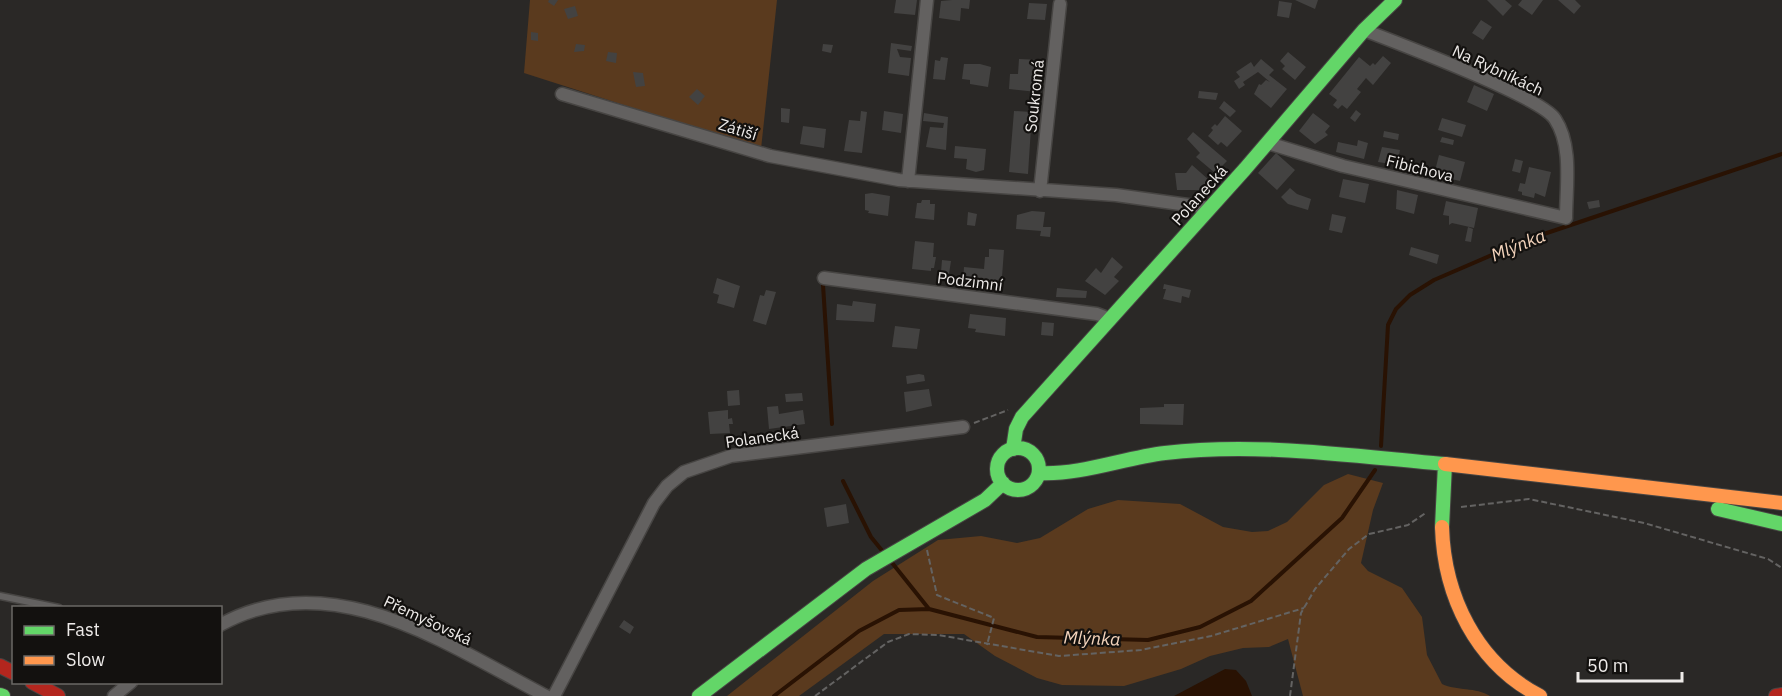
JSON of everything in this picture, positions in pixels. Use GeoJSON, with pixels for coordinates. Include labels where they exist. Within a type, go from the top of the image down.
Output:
{"type":"FeatureCollection","features":[{"type":"Feature","properties":{"kind":"main road","name":"Polanecká"},"geometry":{"type":"LineString","coordinates":[[1013,448],[1016,429],[1027,411],[1268,143],[1386,5],[1395,0]]}},
{"type":"Feature","properties":{"kind":"main road"},"geometry":{"type":"LineString","coordinates":[[1013,448],[1026,449],[1034,455],[1039,473],[1035,482],[1024,489],[1014,489],[1003,483],[997,472],[998,463],[1005,453],[1013,448]]}},
{"type":"Feature","properties":{"kind":"main road"},"geometry":{"type":"LineString","coordinates":[[1039,473],[1061,474],[1165,453],[1228,450],[1336,454],[1445,464],[1782,503]]}},
{"type":"Feature","properties":{"kind":"main road"},"geometry":{"type":"LineString","coordinates":[[1445,464],[1440,508],[1441,542],[1446,579],[1461,619],[1494,662],[1515,682],[1540,696]]}},
{"type":"Feature","properties":{"kind":"main road"},"geometry":{"type":"LineString","coordinates":[[1585,482],[1782,524]]}},
{"type":"Feature","properties":{"kind":"main road"},"geometry":{"type":"LineString","coordinates":[[699,696],[866,570],[924,533],[985,500],[1003,483]]}},
{"type":"Feature","properties":{"kind":"main road"},"geometry":{"type":"LineString","coordinates":[[36,684],[56,695]]}},
{"type":"Feature","properties":{"kind":"main road"},"geometry":{"type":"LineString","coordinates":[[1776,696],[1782,695]]}},
{"type":"Feature","properties":{"kind":"street"},"geometry":{"type":"LineString","coordinates":[[908,181],[927,0]]}},
{"type":"Feature","properties":{"kind":"street","name":"Soukromá"},"geometry":{"type":"LineString","coordinates":[[1040,191],[1060,4]]}},
{"type":"Feature","properties":{"kind":"street","name":"Na Rybníkách"},"geometry":{"type":"LineString","coordinates":[[1364,30],[1498,85],[1537,104],[1555,118],[1566,143],[1566,218]]}},
{"type":"Feature","properties":{"kind":"street","name":"Zátiší"},"geometry":{"type":"LineString","coordinates":[[562,94],[770,156],[908,181],[1116,195],[1209,208]]}},
{"type":"Feature","properties":{"kind":"street","name":"Fibichova"},"geometry":{"type":"LineString","coordinates":[[1268,143],[1343,166],[1566,218]]}},
{"type":"Feature","properties":{"kind":"street","name":"Podzimní"},"geometry":{"type":"LineString","coordinates":[[824,278],[1097,314],[1110,319]]}},
{"type":"Feature","properties":{"kind":"street","name":"Polanecká"},"geometry":{"type":"LineString","coordinates":[[554,696],[654,503],[667,486],[684,472],[731,456],[963,427]]}},
{"type":"Feature","properties":{"kind":"street","name":"Přemyšovská"},"geometry":{"type":"LineString","coordinates":[[222,624],[255,609],[282,602],[320,602],[363,609],[406,624],[546,696]]}},
{"type":"Feature","properties":{"kind":"street"},"geometry":{"type":"LineString","coordinates":[[114,696],[129,684]]}},
{"type":"Feature","properties":{"kind":"lane"},"geometry":{"type":"LineString","coordinates":[[0,596],[49,606]]}},
{"type":"Feature","properties":{"kind":"path"},"geometry":{"type":"LineString","coordinates":[[963,427],[1009,410]]}},
{"type":"Feature","properties":{"kind":"path"},"geometry":{"type":"LineString","coordinates":[[1461,507],[1529,499],[1644,523],[1768,559],[1782,568]]}},
{"type":"Feature","properties":{"kind":"path"},"geometry":{"type":"LineString","coordinates":[[1290,696],[1301,613],[1315,589],[1356,544],[1369,534],[1408,525],[1430,510],[1440,508]]}},
{"type":"Feature","properties":{"kind":"path"},"geometry":{"type":"LineString","coordinates":[[924,533],[937,595],[994,618],[987,645]]}},
{"type":"Feature","properties":{"kind":"path"},"geometry":{"type":"LineString","coordinates":[[815,696],[888,642],[909,634],[938,635],[1059,656],[1141,650],[1211,636],[1304,608]]}},
{"type":"Feature","properties":{"kind":"shaded area"},"geometry":{"type":"Polygon","coordinates":[[[530,0],[777,0],[761,149],[524,73],[530,0]]]}},
{"type":"Feature","properties":{"kind":"shaded area"},"geometry":{"type":"Polygon","coordinates":[[[1348,474],[1383,483],[1373,510],[1361,563],[1368,571],[1402,588],[1422,617],[1427,655],[1442,684],[1479,691],[1490,696],[1303,696],[1288,639],[1269,647],[1243,648],[1210,656],[1181,669],[1124,686],[1062,685],[1037,678],[995,656],[964,634],[884,634],[799,696],[727,696],[873,581],[938,540],[981,536],[1017,543],[1040,538],[1088,509],[1118,500],[1180,504],[1223,527],[1252,532],[1268,531],[1287,522],[1324,485],[1348,474]]]}},
{"type":"Feature","properties":{"kind":"shaded area"},"geometry":{"type":"Polygon","coordinates":[[[1225,669],[1236,670],[1246,681],[1252,696],[1174,696],[1225,669]]]}},
{"type":"Feature","properties":{"kind":"building"},"geometry":{"type":"Polygon","coordinates":[[[558,0],[554,6],[548,2],[558,0]]]}},
{"type":"Feature","properties":{"kind":"building"},"geometry":{"type":"Polygon","coordinates":[[[896,0],[917,0],[915,15],[894,13],[896,0]]]}},
{"type":"Feature","properties":{"kind":"building"},"geometry":{"type":"Polygon","coordinates":[[[970,0],[969,9],[961,8],[960,21],[939,18],[941,1],[970,0]]]}},
{"type":"Feature","properties":{"kind":"building"},"geometry":{"type":"Polygon","coordinates":[[[1295,0],[1318,0],[1315,9],[1295,0]]]}},
{"type":"Feature","properties":{"kind":"building"},"geometry":{"type":"Polygon","coordinates":[[[1487,0],[1505,0],[1512,6],[1503,16],[1487,0]]]}},
{"type":"Feature","properties":{"kind":"building"},"geometry":{"type":"Polygon","coordinates":[[[1522,0],[1543,0],[1532,15],[1518,5],[1522,0]]]}},
{"type":"Feature","properties":{"kind":"building"},"geometry":{"type":"Polygon","coordinates":[[[1558,0],[1575,0],[1581,6],[1574,14],[1558,0]]]}},
{"type":"Feature","properties":{"kind":"building"},"geometry":{"type":"Polygon","coordinates":[[[1279,1],[1292,3],[1289,18],[1277,16],[1279,1]]]}},
{"type":"Feature","properties":{"kind":"building"},"geometry":{"type":"Polygon","coordinates":[[[1029,3],[1047,4],[1045,20],[1027,19],[1029,3]]]}},
{"type":"Feature","properties":{"kind":"building"},"geometry":{"type":"Polygon","coordinates":[[[575,6],[578,16],[568,19],[564,9],[575,6]]]}},
{"type":"Feature","properties":{"kind":"building"},"geometry":{"type":"Polygon","coordinates":[[[1481,20],[1492,27],[1483,40],[1472,33],[1481,20]]]}},
{"type":"Feature","properties":{"kind":"building"},"geometry":{"type":"Polygon","coordinates":[[[531,32],[538,33],[538,41],[531,40],[531,32]]]}},
{"type":"Feature","properties":{"kind":"building"},"geometry":{"type":"Polygon","coordinates":[[[891,43],[912,46],[911,51],[897,49],[900,57],[911,58],[909,76],[888,73],[891,43]]]}},
{"type":"Feature","properties":{"kind":"building"},"geometry":{"type":"Polygon","coordinates":[[[576,44],[585,45],[584,51],[574,52],[576,44]]]}},
{"type":"Feature","properties":{"kind":"building"},"geometry":{"type":"Polygon","coordinates":[[[823,44],[833,45],[831,53],[822,51],[823,44]]]}},
{"type":"Feature","properties":{"kind":"building"},"geometry":{"type":"Polygon","coordinates":[[[608,52],[617,53],[616,63],[606,61],[608,52]]]}},
{"type":"Feature","properties":{"kind":"building"},"geometry":{"type":"Polygon","coordinates":[[[1288,52],[1306,67],[1295,80],[1282,69],[1285,66],[1280,61],[1288,52]]]}},
{"type":"Feature","properties":{"kind":"building"},"geometry":{"type":"Polygon","coordinates":[[[1383,56],[1391,63],[1373,85],[1366,78],[1357,89],[1361,92],[1347,109],[1342,105],[1338,109],[1333,105],[1337,100],[1329,94],[1359,57],[1370,66],[1373,63],[1375,65],[1383,56]]]}},
{"type":"Feature","properties":{"kind":"building"},"geometry":{"type":"Polygon","coordinates":[[[941,57],[948,58],[945,80],[933,79],[935,60],[940,61],[941,57]]]}},
{"type":"Feature","properties":{"kind":"building"},"geometry":{"type":"Polygon","coordinates":[[[1019,59],[1040,60],[1037,92],[1009,89],[1010,74],[1018,74],[1019,59]]]}},
{"type":"Feature","properties":{"kind":"building"},"geometry":{"type":"Polygon","coordinates":[[[1261,59],[1274,70],[1269,75],[1287,89],[1271,108],[1254,94],[1259,84],[1261,85],[1266,80],[1270,82],[1258,72],[1243,82],[1245,85],[1239,89],[1234,81],[1240,77],[1236,72],[1251,62],[1254,67],[1261,59]]]}},
{"type":"Feature","properties":{"kind":"building"},"geometry":{"type":"Polygon","coordinates":[[[964,64],[991,67],[988,87],[970,84],[970,80],[962,79],[964,64]]]}},
{"type":"Feature","properties":{"kind":"building"},"geometry":{"type":"Polygon","coordinates":[[[633,72],[643,73],[645,86],[636,87],[633,72]]]}},
{"type":"Feature","properties":{"kind":"building"},"geometry":{"type":"Polygon","coordinates":[[[1474,85],[1494,94],[1487,111],[1467,102],[1474,85]]]}},
{"type":"Feature","properties":{"kind":"building"},"geometry":{"type":"Polygon","coordinates":[[[697,89],[705,96],[698,105],[689,97],[697,89]]]}},
{"type":"Feature","properties":{"kind":"building"},"geometry":{"type":"Polygon","coordinates":[[[1199,91],[1218,93],[1216,100],[1198,98],[1199,91]]]}},
{"type":"Feature","properties":{"kind":"building"},"geometry":{"type":"Polygon","coordinates":[[[1224,101],[1236,111],[1230,117],[1219,108],[1224,101]]]}},
{"type":"Feature","properties":{"kind":"building"},"geometry":{"type":"Polygon","coordinates":[[[781,108],[790,109],[789,123],[781,122],[781,108]]]}},
{"type":"Feature","properties":{"kind":"building"},"geometry":{"type":"Polygon","coordinates":[[[1356,110],[1361,114],[1355,122],[1350,118],[1356,110]]]}},
{"type":"Feature","properties":{"kind":"building"},"geometry":{"type":"Polygon","coordinates":[[[861,111],[867,112],[862,153],[844,151],[849,120],[860,121],[861,111]]]}},
{"type":"Feature","properties":{"kind":"building"},"geometry":{"type":"Polygon","coordinates":[[[884,111],[903,114],[901,133],[882,130],[884,111]]]}},
{"type":"Feature","properties":{"kind":"building"},"geometry":{"type":"Polygon","coordinates":[[[1014,111],[1032,112],[1028,174],[1009,172],[1014,111]]]}},
{"type":"Feature","properties":{"kind":"building"},"geometry":{"type":"Polygon","coordinates":[[[924,113],[948,117],[946,150],[926,147],[930,127],[943,128],[944,123],[923,121],[924,113]]]}},
{"type":"Feature","properties":{"kind":"building"},"geometry":{"type":"Polygon","coordinates":[[[1313,113],[1330,126],[1325,132],[1328,135],[1315,144],[1299,131],[1313,113]]]}},
{"type":"Feature","properties":{"kind":"building"},"geometry":{"type":"Polygon","coordinates":[[[1225,116],[1242,131],[1227,147],[1221,142],[1218,145],[1208,136],[1213,130],[1211,128],[1215,124],[1217,126],[1225,116]]]}},
{"type":"Feature","properties":{"kind":"building"},"geometry":{"type":"Polygon","coordinates":[[[1442,118],[1466,125],[1462,137],[1438,130],[1442,118]]]}},
{"type":"Feature","properties":{"kind":"building"},"geometry":{"type":"Polygon","coordinates":[[[803,126],[826,129],[824,148],[800,144],[803,126]]]}},
{"type":"Feature","properties":{"kind":"building"},"geometry":{"type":"Polygon","coordinates":[[[1384,131],[1399,134],[1398,140],[1383,137],[1384,131]]]}},
{"type":"Feature","properties":{"kind":"building"},"geometry":{"type":"Polygon","coordinates":[[[1193,132],[1227,161],[1215,173],[1196,157],[1200,153],[1187,139],[1193,132]]]}},
{"type":"Feature","properties":{"kind":"building"},"geometry":{"type":"Polygon","coordinates":[[[1442,137],[1454,140],[1453,145],[1440,142],[1442,137]]]}},
{"type":"Feature","properties":{"kind":"building"},"geometry":{"type":"Polygon","coordinates":[[[1358,140],[1368,143],[1364,159],[1336,152],[1338,142],[1357,146],[1358,140]]]}},
{"type":"Feature","properties":{"kind":"building"},"geometry":{"type":"Polygon","coordinates":[[[955,146],[986,149],[984,170],[976,172],[966,169],[967,159],[954,158],[955,146]]]}},
{"type":"Feature","properties":{"kind":"building"},"geometry":{"type":"Polygon","coordinates":[[[1382,147],[1400,150],[1397,165],[1378,162],[1382,147]]]}},
{"type":"Feature","properties":{"kind":"building"},"geometry":{"type":"Polygon","coordinates":[[[1276,153],[1295,170],[1277,190],[1258,173],[1276,153]]]}},
{"type":"Feature","properties":{"kind":"building"},"geometry":{"type":"Polygon","coordinates":[[[1439,155],[1465,162],[1460,181],[1434,175],[1439,155]]]}},
{"type":"Feature","properties":{"kind":"building"},"geometry":{"type":"Polygon","coordinates":[[[1515,159],[1523,161],[1520,173],[1512,171],[1515,159]]]}},
{"type":"Feature","properties":{"kind":"building"},"geometry":{"type":"Polygon","coordinates":[[[1192,165],[1209,180],[1199,190],[1177,190],[1175,173],[1186,173],[1192,165]]]}},
{"type":"Feature","properties":{"kind":"building"},"geometry":{"type":"Polygon","coordinates":[[[1529,167],[1551,172],[1545,197],[1535,193],[1534,198],[1522,195],[1522,192],[1518,191],[1520,183],[1525,184],[1529,167]]]}},
{"type":"Feature","properties":{"kind":"building"},"geometry":{"type":"Polygon","coordinates":[[[1343,179],[1369,184],[1365,203],[1339,197],[1343,179]]]}},
{"type":"Feature","properties":{"kind":"building"},"geometry":{"type":"Polygon","coordinates":[[[1290,188],[1297,194],[1311,199],[1308,210],[1288,204],[1281,197],[1290,188]]]}},
{"type":"Feature","properties":{"kind":"building"},"geometry":{"type":"Polygon","coordinates":[[[1397,190],[1418,195],[1414,214],[1396,209],[1397,190]]]}},
{"type":"Feature","properties":{"kind":"building"},"geometry":{"type":"Polygon","coordinates":[[[865,194],[890,196],[888,216],[868,213],[869,211],[865,210],[865,194]]]}},
{"type":"Feature","properties":{"kind":"building"},"geometry":{"type":"Polygon","coordinates":[[[922,200],[930,200],[930,204],[935,204],[934,220],[915,218],[917,203],[921,203],[922,200]]]}},
{"type":"Feature","properties":{"kind":"building"},"geometry":{"type":"Polygon","coordinates":[[[1599,200],[1600,207],[1589,209],[1587,202],[1599,200]]]}},
{"type":"Feature","properties":{"kind":"building"},"geometry":{"type":"Polygon","coordinates":[[[1446,201],[1478,208],[1474,228],[1452,223],[1449,225],[1449,216],[1443,215],[1446,201]]]}},
{"type":"Feature","properties":{"kind":"building"},"geometry":{"type":"Polygon","coordinates":[[[1032,211],[1045,212],[1043,227],[1051,227],[1050,237],[1040,236],[1041,231],[1016,229],[1017,215],[1032,211]]]}},
{"type":"Feature","properties":{"kind":"building"},"geometry":{"type":"Polygon","coordinates":[[[968,212],[977,214],[975,226],[967,225],[968,212]]]}},
{"type":"Feature","properties":{"kind":"building"},"geometry":{"type":"Polygon","coordinates":[[[1332,214],[1346,217],[1342,233],[1329,230],[1332,214]]]}},
{"type":"Feature","properties":{"kind":"building"},"geometry":{"type":"Polygon","coordinates":[[[1468,227],[1473,229],[1471,242],[1465,241],[1468,227]]]}},
{"type":"Feature","properties":{"kind":"building"},"geometry":{"type":"Polygon","coordinates":[[[915,241],[934,243],[933,257],[936,257],[934,268],[931,268],[931,271],[912,269],[915,241]]]}},
{"type":"Feature","properties":{"kind":"building"},"geometry":{"type":"Polygon","coordinates":[[[1411,247],[1439,255],[1437,264],[1409,255],[1411,247]]]}},
{"type":"Feature","properties":{"kind":"building"},"geometry":{"type":"Polygon","coordinates":[[[989,249],[1004,250],[1001,290],[963,283],[964,267],[984,269],[985,257],[989,257],[989,249]]]}},
{"type":"Feature","properties":{"kind":"building"},"geometry":{"type":"Polygon","coordinates":[[[1112,257],[1123,267],[1114,277],[1119,281],[1105,295],[1085,281],[1096,268],[1101,273],[1112,257]]]}},
{"type":"Feature","properties":{"kind":"building"},"geometry":{"type":"Polygon","coordinates":[[[942,260],[951,261],[949,274],[941,272],[942,260]]]}},
{"type":"Feature","properties":{"kind":"building"},"geometry":{"type":"Polygon","coordinates":[[[717,278],[740,286],[734,308],[717,303],[719,295],[713,293],[717,278]]]}},
{"type":"Feature","properties":{"kind":"building"},"geometry":{"type":"Polygon","coordinates":[[[1164,284],[1191,290],[1189,298],[1182,296],[1181,303],[1163,299],[1166,289],[1163,289],[1164,284]]]}},
{"type":"Feature","properties":{"kind":"building"},"geometry":{"type":"Polygon","coordinates":[[[1057,288],[1087,291],[1086,298],[1056,297],[1057,288]]]}},
{"type":"Feature","properties":{"kind":"building"},"geometry":{"type":"Polygon","coordinates":[[[766,290],[776,292],[766,325],[753,321],[760,295],[764,296],[766,290]]]}},
{"type":"Feature","properties":{"kind":"building"},"geometry":{"type":"Polygon","coordinates":[[[853,301],[876,304],[874,322],[836,320],[837,304],[852,306],[853,301]]]}},
{"type":"Feature","properties":{"kind":"building"},"geometry":{"type":"Polygon","coordinates":[[[970,314],[1006,318],[1005,336],[975,332],[976,329],[968,328],[970,314]]]}},
{"type":"Feature","properties":{"kind":"building"},"geometry":{"type":"Polygon","coordinates":[[[1042,322],[1054,323],[1053,336],[1041,335],[1042,322]]]}},
{"type":"Feature","properties":{"kind":"building"},"geometry":{"type":"Polygon","coordinates":[[[895,326],[920,329],[917,349],[892,347],[895,326]]]}},
{"type":"Feature","properties":{"kind":"building"},"geometry":{"type":"Polygon","coordinates":[[[924,375],[925,381],[907,384],[906,376],[924,375]]]}},
{"type":"Feature","properties":{"kind":"building"},"geometry":{"type":"Polygon","coordinates":[[[929,389],[932,406],[906,412],[904,392],[929,389]]]}},
{"type":"Feature","properties":{"kind":"building"},"geometry":{"type":"Polygon","coordinates":[[[739,390],[740,405],[728,406],[727,391],[739,390]]]}},
{"type":"Feature","properties":{"kind":"building"},"geometry":{"type":"Polygon","coordinates":[[[802,393],[803,401],[786,402],[785,394],[802,393]]]}},
{"type":"Feature","properties":{"kind":"building"},"geometry":{"type":"Polygon","coordinates":[[[1164,404],[1184,404],[1183,425],[1140,424],[1140,408],[1164,407],[1164,404]]]}},
{"type":"Feature","properties":{"kind":"building"},"geometry":{"type":"Polygon","coordinates":[[[778,406],[779,414],[803,410],[805,424],[769,429],[767,407],[778,406]]]}},
{"type":"Feature","properties":{"kind":"building"},"geometry":{"type":"Polygon","coordinates":[[[728,410],[728,419],[732,418],[733,424],[729,424],[730,433],[710,434],[708,412],[728,410]]]}},
{"type":"Feature","properties":{"kind":"building"},"geometry":{"type":"Polygon","coordinates":[[[846,504],[849,523],[827,527],[824,508],[846,504]]]}},
{"type":"Feature","properties":{"kind":"building"},"geometry":{"type":"Polygon","coordinates":[[[624,620],[634,627],[630,634],[619,627],[624,620]]]}},
{"type":"Feature","properties":{"kind":"waterway","name":"Mlýnka"},"geometry":{"type":"LineString","coordinates":[[1381,446],[1388,325],[1396,309],[1410,295],[1434,280],[1529,239],[1782,154]]}},
{"type":"Feature","properties":{"kind":"waterway"},"geometry":{"type":"LineString","coordinates":[[823,285],[832,424]]}},
{"type":"Feature","properties":{"kind":"waterway","name":"Mlýnka"},"geometry":{"type":"LineString","coordinates":[[774,696],[859,631],[899,610],[929,609],[1037,637],[1148,640],[1200,627],[1251,601],[1342,518],[1375,470]]}},
{"type":"Feature","properties":{"kind":"waterway"},"geometry":{"type":"LineString","coordinates":[[843,481],[871,537],[884,553]]}},
{"type":"Feature","properties":{"kind":"waterway"},"geometry":{"type":"LineString","coordinates":[[889,559],[929,609]]}},
{"type":"Feature","properties":{"kind":"traffic: fast"},"geometry":{"type":"LineString","coordinates":[[1013,449],[1016,429],[1022,417],[1245,169],[1364,30],[1395,0]]}},
{"type":"Feature","properties":{"kind":"traffic: fast"},"geometry":{"type":"LineString","coordinates":[[1018,448],[1033,454],[1039,469],[1033,484],[1018,490],[1003,484],[997,469],[1003,454],[1018,448]]}},
{"type":"Feature","properties":{"kind":"traffic: fast"},"geometry":{"type":"LineString","coordinates":[[1039,473],[1087,469],[1165,453],[1235,449],[1305,451],[1445,464],[1442,527]]}},
{"type":"Feature","properties":{"kind":"traffic: fast"},"geometry":{"type":"LineString","coordinates":[[699,696],[866,569],[985,500],[1003,483]]}},
{"type":"Feature","properties":{"kind":"traffic: fast"},"geometry":{"type":"LineString","coordinates":[[1718,509],[1782,524]]}},
{"type":"Feature","properties":{"kind":"traffic: slow"},"geometry":{"type":"LineString","coordinates":[[1445,464],[1782,503]]}},
{"type":"Feature","properties":{"kind":"traffic: slow"},"geometry":{"type":"LineString","coordinates":[[1442,527],[1449,578],[1468,625],[1481,646],[1498,665],[1517,682],[1540,696]]}},
{"type":"Feature","properties":{"kind":"traffic: jam"},"geometry":{"type":"LineString","coordinates":[[0,666],[12,672]]}},
{"type":"Feature","properties":{"kind":"traffic: jam"},"geometry":{"type":"LineString","coordinates":[[36,684],[58,696]]}},
{"type":"Feature","properties":{"kind":"traffic: jam"},"geometry":{"type":"LineString","coordinates":[[1776,696],[1782,695]]}}]}
